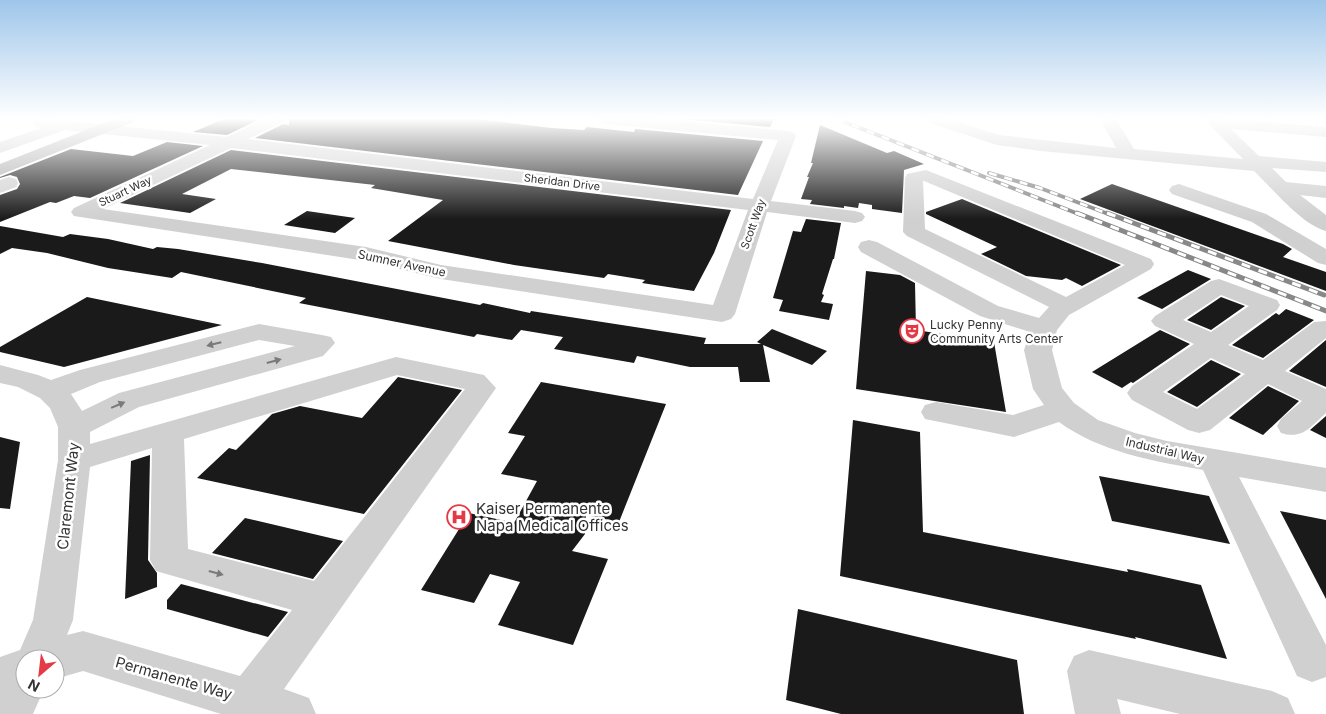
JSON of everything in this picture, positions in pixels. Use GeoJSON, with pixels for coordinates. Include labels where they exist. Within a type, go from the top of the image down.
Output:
{"type":"FeatureCollection","features":[{"type":"Feature","properties":{"kind":"main road"},"geometry":{"type":"LineString","coordinates":[[0,162],[28,152]]}},
{"type":"Feature","properties":{"kind":"main road"},"geometry":{"type":"LineString","coordinates":[[3,180],[53,152]]}},
{"type":"Feature","properties":{"kind":"street","name":"Stuart Way"},"geometry":{"type":"LineString","coordinates":[[81,212],[207,152]]}},
{"type":"Feature","properties":{"kind":"street","name":"Sheridan Drive"},"geometry":{"type":"LineString","coordinates":[[314,152],[855,218]]}},
{"type":"Feature","properties":{"kind":"street","name":"Scott Way"},"geometry":{"type":"LineString","coordinates":[[722,314],[759,206],[781,152]]}},
{"type":"Feature","properties":{"kind":"street"},"geometry":{"type":"LineString","coordinates":[[1120,152],[1326,167]]}},
{"type":"Feature","properties":{"kind":"street"},"geometry":{"type":"LineString","coordinates":[[1246,152],[1280,187],[1319,220]]}},
{"type":"Feature","properties":{"kind":"street"},"geometry":{"type":"LineString","coordinates":[[869,248],[989,311],[1057,315],[1143,264],[926,175],[914,178],[914,232],[1057,315]]}},
{"type":"Feature","properties":{"kind":"street"},"geometry":{"type":"LineString","coordinates":[[1280,187],[1326,192]]}},
{"type":"Feature","properties":{"kind":"street"},"geometry":{"type":"LineString","coordinates":[[1179,190],[1258,218],[1326,258]]}},
{"type":"Feature","properties":{"kind":"street","name":"Sumner Avenue"},"geometry":{"type":"LineString","coordinates":[[81,212],[366,254],[441,272],[722,314]]}},
{"type":"Feature","properties":{"kind":"street"},"geometry":{"type":"LineString","coordinates":[[1258,218],[1319,220]]}},
{"type":"Feature","properties":{"kind":"street","name":"Industrial Way"},"geometry":{"type":"LineString","coordinates":[[1057,315],[1038,350],[1048,389],[1064,410],[1086,427],[1129,443],[1215,461],[1326,480]]}},
{"type":"Feature","properties":{"kind":"street"},"geometry":{"type":"LineString","coordinates":[[1292,426],[1324,400],[1266,373],[1211,345],[1142,393],[1200,423],[1266,373],[1323,328],[1326,330]]}},
{"type":"Feature","properties":{"kind":"street"},"geometry":{"type":"LineString","coordinates":[[50,391],[90,376],[258,332],[322,343],[312,350],[129,400],[74,444]]}},
{"type":"Feature","properties":{"kind":"street"},"geometry":{"type":"LineString","coordinates":[[74,444],[168,432],[396,366],[474,381],[481,388],[323,601],[262,708]]}},
{"type":"Feature","properties":{"kind":"street","name":"Claremont Way"},"geometry":{"type":"LineString","coordinates":[[0,374],[28,381],[50,391],[63,403],[74,444],[53,620],[41,649]]}},
{"type":"Feature","properties":{"kind":"street"},"geometry":{"type":"LineString","coordinates":[[936,412],[1014,426],[1064,410]]}},
{"type":"Feature","properties":{"kind":"street"},"geometry":{"type":"LineString","coordinates":[[168,432],[169,560],[323,601]]}},
{"type":"Feature","properties":{"kind":"street"},"geometry":{"type":"LineString","coordinates":[[1215,461],[1312,662]]}},
{"type":"Feature","properties":{"kind":"street","name":"Permanente Way"},"geometry":{"type":"LineString","coordinates":[[65,656],[83,651],[262,708]]}},
{"type":"Feature","properties":{"kind":"street"},"geometry":{"type":"LineString","coordinates":[[1098,714],[1089,671],[1272,714]]}},
{"type":"Feature","properties":{"kind":"street"},"geometry":{"type":"LineString","coordinates":[[0,678],[15,672]]}},
{"type":"Feature","properties":{"kind":"street"},"geometry":{"type":"LineString","coordinates":[[9,714],[17,699]]}},
{"type":"Feature","properties":{"kind":"building"},"geometry":{"type":"Polygon","coordinates":[[[63,152],[100,152],[133,156],[142,152],[189,152],[90,198],[74,196],[56,203],[50,202],[0,222],[0,195],[17,189],[20,184],[17,177],[10,175],[0,177],[63,152]]]}},
{"type":"Feature","properties":{"kind":"building"},"geometry":{"type":"Polygon","coordinates":[[[226,152],[250,152],[731,210],[714,253],[694,291],[642,283],[645,280],[608,274],[604,278],[514,265],[388,241],[443,200],[371,188],[375,185],[231,169],[182,194],[216,199],[190,213],[120,203],[226,152]]]}},
{"type":"Feature","properties":{"kind":"building"},"geometry":{"type":"Polygon","coordinates":[[[376,152],[758,152],[738,195],[376,152]]]}},
{"type":"Feature","properties":{"kind":"building"},"geometry":{"type":"Polygon","coordinates":[[[814,152],[897,152],[924,164],[904,170],[902,213],[872,209],[872,205],[859,203],[858,208],[810,204],[812,200],[801,199],[813,163],[811,163],[814,152]]]}},
{"type":"Feature","properties":{"kind":"building"},"geometry":{"type":"Polygon","coordinates":[[[1112,184],[1283,244],[1292,249],[1283,257],[1326,272],[1326,291],[1080,199],[1112,184]]]}},
{"type":"Feature","properties":{"kind":"building"},"geometry":{"type":"Polygon","coordinates":[[[962,199],[1121,265],[1082,286],[1066,278],[1062,280],[1026,276],[981,254],[997,247],[926,214],[926,212],[962,199]]]}},
{"type":"Feature","properties":{"kind":"building"},"geometry":{"type":"Polygon","coordinates":[[[307,211],[355,218],[335,233],[284,225],[307,211]]]}},
{"type":"Feature","properties":{"kind":"building"},"geometry":{"type":"Polygon","coordinates":[[[806,219],[841,223],[834,259],[821,302],[833,304],[829,320],[779,311],[783,300],[773,298],[793,231],[801,232],[806,219]]]}},
{"type":"Feature","properties":{"kind":"building"},"geometry":{"type":"Polygon","coordinates":[[[0,226],[63,237],[70,234],[108,239],[153,249],[157,247],[178,249],[262,263],[480,305],[483,303],[530,313],[531,311],[706,338],[704,344],[761,344],[757,342],[772,329],[827,351],[812,365],[763,345],[770,382],[740,382],[738,367],[690,367],[637,356],[634,363],[554,349],[563,337],[521,330],[512,340],[477,334],[474,337],[299,303],[306,298],[181,272],[172,278],[108,268],[47,253],[12,248],[0,254],[0,226]]]}},
{"type":"Feature","properties":{"kind":"building"},"geometry":{"type":"Polygon","coordinates":[[[1188,270],[1211,279],[1162,309],[1137,298],[1188,270]]]}},
{"type":"Feature","properties":{"kind":"building"},"geometry":{"type":"Polygon","coordinates":[[[866,271],[900,275],[915,283],[916,330],[994,342],[1006,412],[856,389],[866,271]]]}},
{"type":"Feature","properties":{"kind":"building"},"geometry":{"type":"Polygon","coordinates":[[[87,297],[222,325],[64,367],[0,352],[0,347],[87,297]]]}},
{"type":"Feature","properties":{"kind":"building"},"geometry":{"type":"Polygon","coordinates":[[[1221,297],[1245,306],[1211,330],[1187,320],[1221,297]]]}},
{"type":"Feature","properties":{"kind":"building"},"geometry":{"type":"Polygon","coordinates":[[[1286,309],[1314,320],[1263,358],[1232,345],[1276,313],[1279,315],[1286,309]]]}},
{"type":"Feature","properties":{"kind":"building"},"geometry":{"type":"Polygon","coordinates":[[[1160,330],[1190,344],[1133,383],[1131,382],[1122,388],[1092,372],[1160,330]]]}},
{"type":"Feature","properties":{"kind":"building"},"geometry":{"type":"Polygon","coordinates":[[[1326,340],[1326,387],[1289,371],[1326,340]]]}},
{"type":"Feature","properties":{"kind":"building"},"geometry":{"type":"Polygon","coordinates":[[[1211,360],[1241,374],[1197,407],[1167,392],[1211,360]]]}},
{"type":"Feature","properties":{"kind":"building"},"geometry":{"type":"Polygon","coordinates":[[[398,377],[462,390],[364,514],[197,478],[229,448],[236,450],[272,414],[300,406],[362,418],[398,377]]]}},
{"type":"Feature","properties":{"kind":"building","name":"Kaiser Permanente Napa Medical Offices"},"geometry":{"type":"Polygon","coordinates":[[[541,382],[666,404],[619,522],[586,515],[585,534],[572,551],[608,559],[573,645],[498,625],[520,582],[490,574],[474,603],[421,590],[469,513],[514,523],[537,481],[501,474],[525,436],[508,433],[541,382]]]}},
{"type":"Feature","properties":{"kind":"building"},"geometry":{"type":"Polygon","coordinates":[[[1268,386],[1299,401],[1263,435],[1229,418],[1268,386]]]}},
{"type":"Feature","properties":{"kind":"building"},"geometry":{"type":"Polygon","coordinates":[[[1326,416],[1326,438],[1310,430],[1326,416]]]}},
{"type":"Feature","properties":{"kind":"building"},"geometry":{"type":"Polygon","coordinates":[[[853,420],[920,432],[923,532],[1128,572],[1127,569],[1201,585],[1227,659],[1135,637],[1136,639],[840,576],[853,420]]]}},
{"type":"Feature","properties":{"kind":"building"},"geometry":{"type":"Polygon","coordinates":[[[0,437],[20,442],[10,509],[0,508],[0,437]]]}},
{"type":"Feature","properties":{"kind":"building"},"geometry":{"type":"Polygon","coordinates":[[[150,455],[148,560],[157,573],[157,587],[125,599],[131,461],[150,455]]]}},
{"type":"Feature","properties":{"kind":"building"},"geometry":{"type":"Polygon","coordinates":[[[1099,476],[1209,496],[1230,544],[1112,521],[1099,476]]]}},
{"type":"Feature","properties":{"kind":"building"},"geometry":{"type":"Polygon","coordinates":[[[1280,511],[1326,520],[1326,599],[1280,511]]]}},
{"type":"Feature","properties":{"kind":"building"},"geometry":{"type":"Polygon","coordinates":[[[245,518],[343,541],[313,579],[212,553],[245,518]]]}},
{"type":"Feature","properties":{"kind":"building"},"geometry":{"type":"Polygon","coordinates":[[[181,584],[288,612],[268,637],[167,609],[167,600],[181,584]]]}},
{"type":"Feature","properties":{"kind":"building"},"geometry":{"type":"Polygon","coordinates":[[[798,609],[1017,660],[1024,714],[841,714],[786,700],[798,609]]]}},
{"type":"Feature","properties":{"kind":"railway"},"geometry":{"type":"LineString","coordinates":[[922,152],[1081,215]]}},
{"type":"Feature","properties":{"kind":"railway"},"geometry":{"type":"LineString","coordinates":[[989,173],[1040,188],[1111,215]]}},
{"type":"Feature","properties":{"kind":"railway"},"geometry":{"type":"LineString","coordinates":[[1077,213],[1326,311]]}},
{"type":"Feature","properties":{"kind":"railway"},"geometry":{"type":"LineString","coordinates":[[1107,213],[1324,295]]}},
{"type":"Feature","properties":{"kind":"place","name":"Lucky Penny Community Arts Center"},"geometry":{"type":"Point","coordinates":[912,331]}},
{"type":"Feature","properties":{"kind":"place","name":"Kaiser Permanente Napa Medical Offices"},"geometry":{"type":"Point","coordinates":[459,517]}}]}
